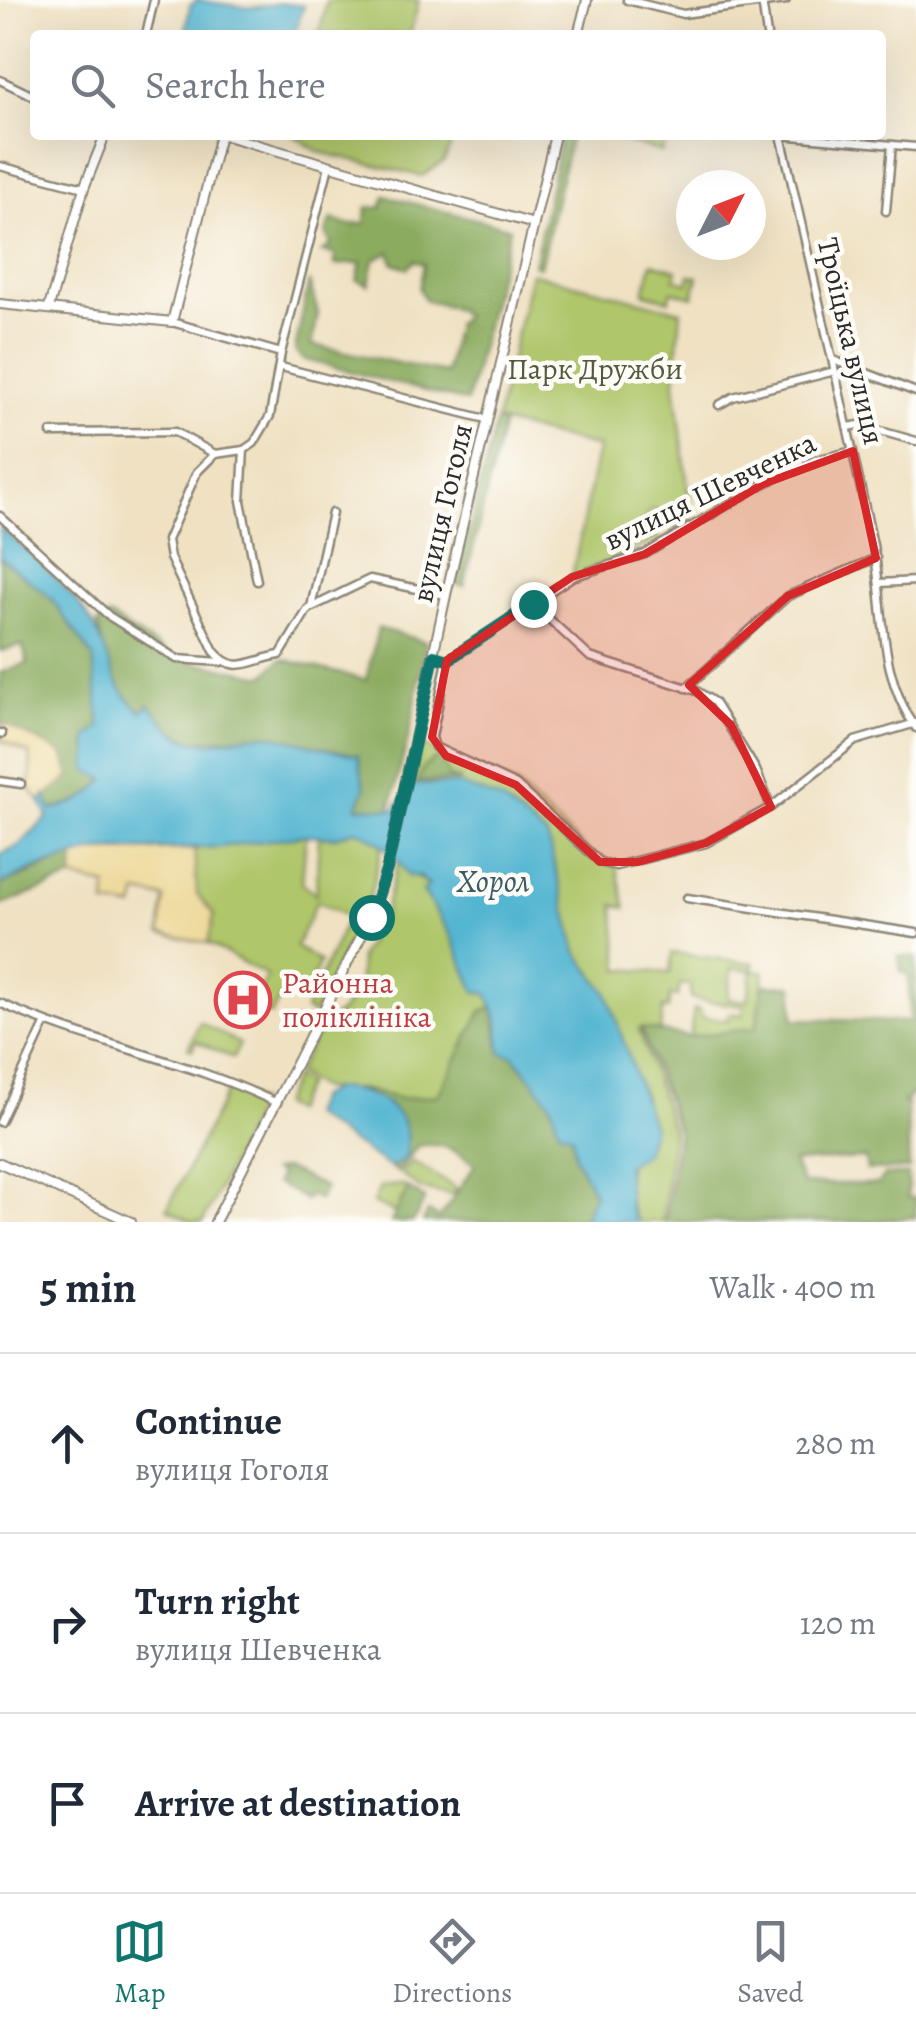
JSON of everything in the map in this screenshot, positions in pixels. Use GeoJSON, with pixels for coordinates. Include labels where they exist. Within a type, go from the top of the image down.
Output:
{"type":"FeatureCollection","features":[{"type":"Feature","properties":{"kind":"street"},"geometry":{"type":"LineString","coordinates":[[147,30],[154,0]]}},
{"type":"Feature","properties":{"kind":"street"},"geometry":{"type":"LineString","coordinates":[[579,30],[587,0]]}},
{"type":"Feature","properties":{"kind":"street"},"geometry":{"type":"LineString","coordinates":[[627,0],[683,14],[786,0]]}},
{"type":"Feature","properties":{"kind":"street"},"geometry":{"type":"LineString","coordinates":[[762,2],[767,30]]}},
{"type":"Feature","properties":{"kind":"street"},"geometry":{"type":"LineString","coordinates":[[0,80],[30,95]]}},
{"type":"Feature","properties":{"kind":"street"},"geometry":{"type":"LineString","coordinates":[[49,307],[102,140]]}},
{"type":"Feature","properties":{"kind":"street"},"geometry":{"type":"LineString","coordinates":[[172,322],[220,140]]}},
{"type":"Feature","properties":{"kind":"street"},"geometry":{"type":"LineString","coordinates":[[238,140],[534,224]]}},
{"type":"Feature","properties":{"kind":"street","name":"вулиця Гоголя"},"geometry":{"type":"LineString","coordinates":[[215,1222],[371,917],[387,868],[486,419],[554,140]]}},
{"type":"Feature","properties":{"kind":"street","name":"Троїцька вулиця"},"geometry":{"type":"LineString","coordinates":[[782,140],[876,558],[889,676],[896,698],[915,725]]}},
{"type":"Feature","properties":{"kind":"street"},"geometry":{"type":"LineString","coordinates":[[836,140],[916,147]]}},
{"type":"Feature","properties":{"kind":"street"},"geometry":{"type":"LineString","coordinates":[[886,210],[892,145]]}},
{"type":"Feature","properties":{"kind":"street"},"geometry":{"type":"LineString","coordinates":[[0,166],[84,188]]}},
{"type":"Feature","properties":{"kind":"street"},"geometry":{"type":"LineString","coordinates":[[51,434],[175,432],[215,454],[244,450],[254,443],[270,416],[281,353],[329,166]]}},
{"type":"Feature","properties":{"kind":"street"},"geometry":{"type":"LineString","coordinates":[[0,304],[172,322],[281,353]]}},
{"type":"Feature","properties":{"kind":"street"},"geometry":{"type":"LineString","coordinates":[[832,360],[916,392]]}},
{"type":"Feature","properties":{"kind":"street"},"geometry":{"type":"LineString","coordinates":[[281,367],[486,419]]}},
{"type":"Feature","properties":{"kind":"street"},"geometry":{"type":"LineString","coordinates":[[719,406],[734,397],[835,371]]}},
{"type":"Feature","properties":{"kind":"street","name":"вулиця Шевченка"},"geometry":{"type":"LineString","coordinates":[[848,427],[859,426],[916,442]]}},
{"type":"Feature","properties":{"kind":"street"},"geometry":{"type":"LineString","coordinates":[[244,450],[241,501],[257,581]]}},
{"type":"Feature","properties":{"kind":"street","name":"вулиця Шевченка"},"geometry":{"type":"LineString","coordinates":[[448,660],[572,577],[646,554],[764,484],[815,460],[853,450]]}},
{"type":"Feature","properties":{"kind":"street"},"geometry":{"type":"LineString","coordinates":[[215,454],[184,493],[167,540],[191,607],[223,662]]}},
{"type":"Feature","properties":{"kind":"street"},"geometry":{"type":"LineString","coordinates":[[0,516],[110,616],[178,659],[223,662],[238,668],[280,655],[311,607],[332,513]]}},
{"type":"Feature","properties":{"kind":"street"},"geometry":{"type":"LineString","coordinates":[[686,688],[788,596],[876,558]]}},
{"type":"Feature","properties":{"kind":"street"},"geometry":{"type":"LineString","coordinates":[[311,607],[370,579],[446,595]]}},
{"type":"Feature","properties":{"kind":"street"},"geometry":{"type":"LineString","coordinates":[[880,583],[916,581]]}},
{"type":"Feature","properties":{"kind":"street"},"geometry":{"type":"LineString","coordinates":[[533,604],[590,657],[686,688],[714,702],[731,725],[771,807]]}},
{"type":"Feature","properties":{"kind":"street"},"geometry":{"type":"LineString","coordinates":[[434,656],[448,660],[432,737],[434,747],[516,785],[600,862],[616,866],[706,843],[771,807],[845,747],[915,725]]}},
{"type":"Feature","properties":{"kind":"street"},"geometry":{"type":"LineString","coordinates":[[0,781],[21,784]]}},
{"type":"Feature","properties":{"kind":"street"},"geometry":{"type":"LineString","coordinates":[[687,898],[916,933]]}},
{"type":"Feature","properties":{"kind":"street"},"geometry":{"type":"LineString","coordinates":[[0,1003],[45,1024],[174,1062],[277,1103]]}},
{"type":"Feature","properties":{"kind":"street"},"geometry":{"type":"LineString","coordinates":[[0,1122],[45,1024]]}},
{"type":"Feature","properties":{"kind":"street"},"geometry":{"type":"LineString","coordinates":[[0,1163],[131,1222]]}},
{"type":"Feature","properties":{"kind":"highlighted area"},"geometry":{"type":"Polygon","coordinates":[[[853,451],[876,558],[788,596],[689,685],[731,725],[771,807],[706,843],[638,862],[600,862],[516,785],[446,756],[432,737],[447,660],[572,577],[645,554],[763,484],[853,451]]]}},
{"type":"Feature","properties":{"kind":"green space"},"geometry":{"type":"Polygon","coordinates":[[[327,0],[419,0],[411,30],[320,30],[327,0]]]}},
{"type":"Feature","properties":{"kind":"green space"},"geometry":{"type":"Polygon","coordinates":[[[301,140],[453,140],[444,161],[422,176],[319,152],[301,140]]]}},
{"type":"Feature","properties":{"kind":"green space"},"geometry":{"type":"Polygon","coordinates":[[[560,140],[570,140],[540,267],[534,265],[560,140]]]}},
{"type":"Feature","properties":{"kind":"green space"},"geometry":{"type":"Polygon","coordinates":[[[619,140],[665,140],[662,152],[619,140]]]}},
{"type":"Feature","properties":{"kind":"green space"},"geometry":{"type":"Polygon","coordinates":[[[385,196],[510,228],[467,402],[302,359],[295,351],[309,281],[318,313],[312,345],[446,373],[455,326],[464,316],[456,309],[425,300],[419,289],[424,264],[414,261],[408,268],[393,263],[390,252],[374,260],[369,285],[357,280],[361,263],[335,265],[335,254],[322,252],[331,245],[326,232],[332,219],[347,225],[365,223],[367,207],[381,208],[385,196]]]}},
{"type":"Feature","properties":{"kind":"green space"},"geometry":{"type":"Polygon","coordinates":[[[652,263],[677,270],[675,279],[688,283],[690,275],[698,277],[693,297],[672,291],[669,300],[644,293],[652,263]]]}},
{"type":"Feature","properties":{"kind":"green space","name":"Парк Дружби"},"geometry":{"type":"Polygon","coordinates":[[[531,273],[681,311],[675,383],[692,520],[676,530],[670,518],[652,509],[643,524],[660,539],[572,577],[598,447],[496,421],[531,273]]]}},
{"type":"Feature","properties":{"kind":"green space"},"geometry":{"type":"Polygon","coordinates":[[[496,421],[503,423],[464,586],[456,585],[496,421]]]}},
{"type":"Feature","properties":{"kind":"green space"},"geometry":{"type":"Polygon","coordinates":[[[0,557],[51,598],[93,657],[100,728],[88,737],[88,750],[105,778],[81,799],[51,810],[45,795],[70,777],[63,754],[0,723],[0,673],[28,663],[22,645],[0,651],[0,557]]]}},
{"type":"Feature","properties":{"kind":"green space"},"geometry":{"type":"Polygon","coordinates":[[[109,616],[177,659],[264,676],[282,659],[366,680],[378,628],[426,642],[411,727],[390,809],[356,807],[358,755],[267,735],[191,741],[168,727],[149,705],[141,711],[117,683],[108,660],[97,624],[109,616]]]}},
{"type":"Feature","properties":{"kind":"green space"},"geometry":{"type":"Polygon","coordinates":[[[421,745],[516,785],[600,862],[616,866],[626,908],[614,904],[620,969],[670,973],[672,953],[754,963],[753,970],[765,972],[756,1028],[690,1037],[694,1009],[701,1010],[701,1017],[728,1020],[729,1013],[743,1015],[744,1006],[690,998],[691,985],[680,984],[678,996],[670,995],[668,1009],[663,1008],[660,1032],[639,1030],[673,1132],[662,1222],[638,1222],[631,1208],[627,1193],[628,1161],[645,1099],[623,1048],[607,993],[577,952],[547,837],[499,799],[458,784],[413,785],[421,745]],[[732,968],[728,999],[748,1001],[752,970],[732,968]]]}},
{"type":"Feature","properties":{"kind":"green space"},"geometry":{"type":"Polygon","coordinates":[[[436,758],[442,759],[448,776],[461,780],[417,782],[424,767],[436,758]]]}},
{"type":"Feature","properties":{"kind":"green space"},"geometry":{"type":"Polygon","coordinates":[[[356,829],[383,842],[369,900],[313,1014],[305,1010],[348,917],[317,901],[296,947],[320,962],[304,997],[292,990],[282,995],[271,1015],[252,1005],[267,976],[208,943],[214,915],[197,894],[194,849],[306,835],[302,883],[316,894],[319,836],[335,837],[356,829]]]}},
{"type":"Feature","properties":{"kind":"green space"},"geometry":{"type":"Polygon","coordinates":[[[74,856],[73,878],[0,906],[0,885],[74,856]]]}},
{"type":"Feature","properties":{"kind":"green space"},"geometry":{"type":"Polygon","coordinates":[[[399,857],[402,867],[429,886],[423,891],[450,934],[475,991],[487,994],[493,1008],[481,1012],[501,1177],[438,1095],[401,1099],[361,1089],[321,1089],[296,1073],[320,1027],[343,1010],[359,980],[360,956],[383,917],[399,857]]]}},
{"type":"Feature","properties":{"kind":"green space"},"geometry":{"type":"Polygon","coordinates":[[[899,956],[916,957],[916,1091],[903,1103],[907,1103],[909,1169],[867,1170],[865,1158],[793,1162],[803,1184],[879,1184],[884,1175],[908,1175],[908,1198],[916,1198],[916,1217],[866,1222],[665,1222],[678,1132],[641,1028],[690,1037],[756,1028],[763,985],[793,986],[794,1019],[910,1022],[908,974],[901,972],[899,956]]]}},
{"type":"Feature","properties":{"kind":"green space"},"geometry":{"type":"Polygon","coordinates":[[[493,1008],[501,1053],[513,1055],[551,1104],[559,1130],[572,1134],[575,1157],[594,1193],[582,1222],[423,1222],[428,1212],[440,1218],[475,1165],[448,1148],[426,1145],[417,1146],[399,1173],[391,1168],[406,1150],[403,1121],[361,1089],[401,1099],[438,1095],[481,1012],[493,1008]]]}},
{"type":"Feature","properties":{"kind":"green space"},"geometry":{"type":"Polygon","coordinates":[[[200,1022],[240,1044],[233,1058],[196,1041],[192,1050],[188,1048],[200,1022]]]}},
{"type":"Feature","properties":{"kind":"green space"},"geometry":{"type":"Polygon","coordinates":[[[294,1077],[306,1084],[293,1111],[281,1105],[294,1077]]]}},
{"type":"Feature","properties":{"kind":"green space"},"geometry":{"type":"Polygon","coordinates":[[[228,1089],[260,1103],[203,1222],[192,1222],[167,1209],[228,1089]]]}},
{"type":"Feature","properties":{"kind":"green space"},"geometry":{"type":"Polygon","coordinates":[[[412,1161],[457,1189],[452,1195],[421,1189],[402,1175],[412,1161]]]}},
{"type":"Feature","properties":{"kind":"green space"},"geometry":{"type":"Polygon","coordinates":[[[284,1168],[325,1187],[319,1200],[309,1195],[306,1200],[276,1183],[280,1175],[273,1171],[284,1168]]]}},
{"type":"Feature","properties":{"kind":"green space"},"geometry":{"type":"Polygon","coordinates":[[[380,1187],[408,1188],[396,1213],[373,1203],[380,1187]]]}},
{"type":"Feature","properties":{"kind":"green space"},"geometry":{"type":"Polygon","coordinates":[[[408,1188],[425,1199],[413,1222],[391,1222],[408,1188]]]}},
{"type":"Feature","properties":{"kind":"sand"},"geometry":{"type":"Polygon","coordinates":[[[3,723],[63,754],[70,777],[40,801],[27,786],[31,779],[30,754],[1,740],[3,723]]]}},
{"type":"Feature","properties":{"kind":"sand"},"geometry":{"type":"Polygon","coordinates":[[[194,849],[197,894],[214,915],[208,943],[160,934],[165,898],[138,893],[134,908],[106,905],[107,886],[73,878],[74,856],[94,851],[194,849]]]}},
{"type":"Feature","properties":{"kind":"water"},"geometry":{"type":"Polygon","coordinates":[[[197,0],[251,8],[279,3],[304,6],[296,30],[186,30],[190,6],[197,0]]]}},
{"type":"Feature","properties":{"kind":"water","name":"Хорол"},"geometry":{"type":"Polygon","coordinates":[[[0,527],[57,580],[88,616],[130,701],[141,711],[149,705],[184,738],[208,743],[268,735],[358,755],[365,789],[357,807],[394,809],[413,785],[458,784],[499,799],[547,836],[577,952],[607,993],[653,1127],[645,1153],[626,1165],[630,1210],[638,1222],[582,1222],[594,1193],[575,1157],[572,1135],[559,1130],[551,1104],[514,1056],[501,1053],[498,1019],[487,994],[475,991],[450,934],[423,891],[429,885],[419,876],[408,876],[386,849],[365,834],[356,830],[335,837],[306,835],[220,847],[94,851],[34,869],[0,885],[0,854],[20,845],[48,817],[40,801],[45,795],[51,810],[60,808],[88,796],[105,779],[87,771],[88,737],[100,727],[93,657],[51,598],[0,557],[0,527]]]}},
{"type":"Feature","properties":{"kind":"water"},"geometry":{"type":"Polygon","coordinates":[[[336,1088],[366,1094],[393,1109],[405,1129],[407,1157],[391,1168],[310,1115],[317,1098],[336,1088]]]}},
{"type":"Feature","properties":{"kind":"place","name":"Районна поліклініка"},"geometry":{"type":"Point","coordinates":[243,1000]}},
{"type":"Feature","properties":{"kind":"route"},"geometry":{"type":"LineString","coordinates":[[371,917],[387,868],[434,656],[448,660],[533,604]]}}]}
